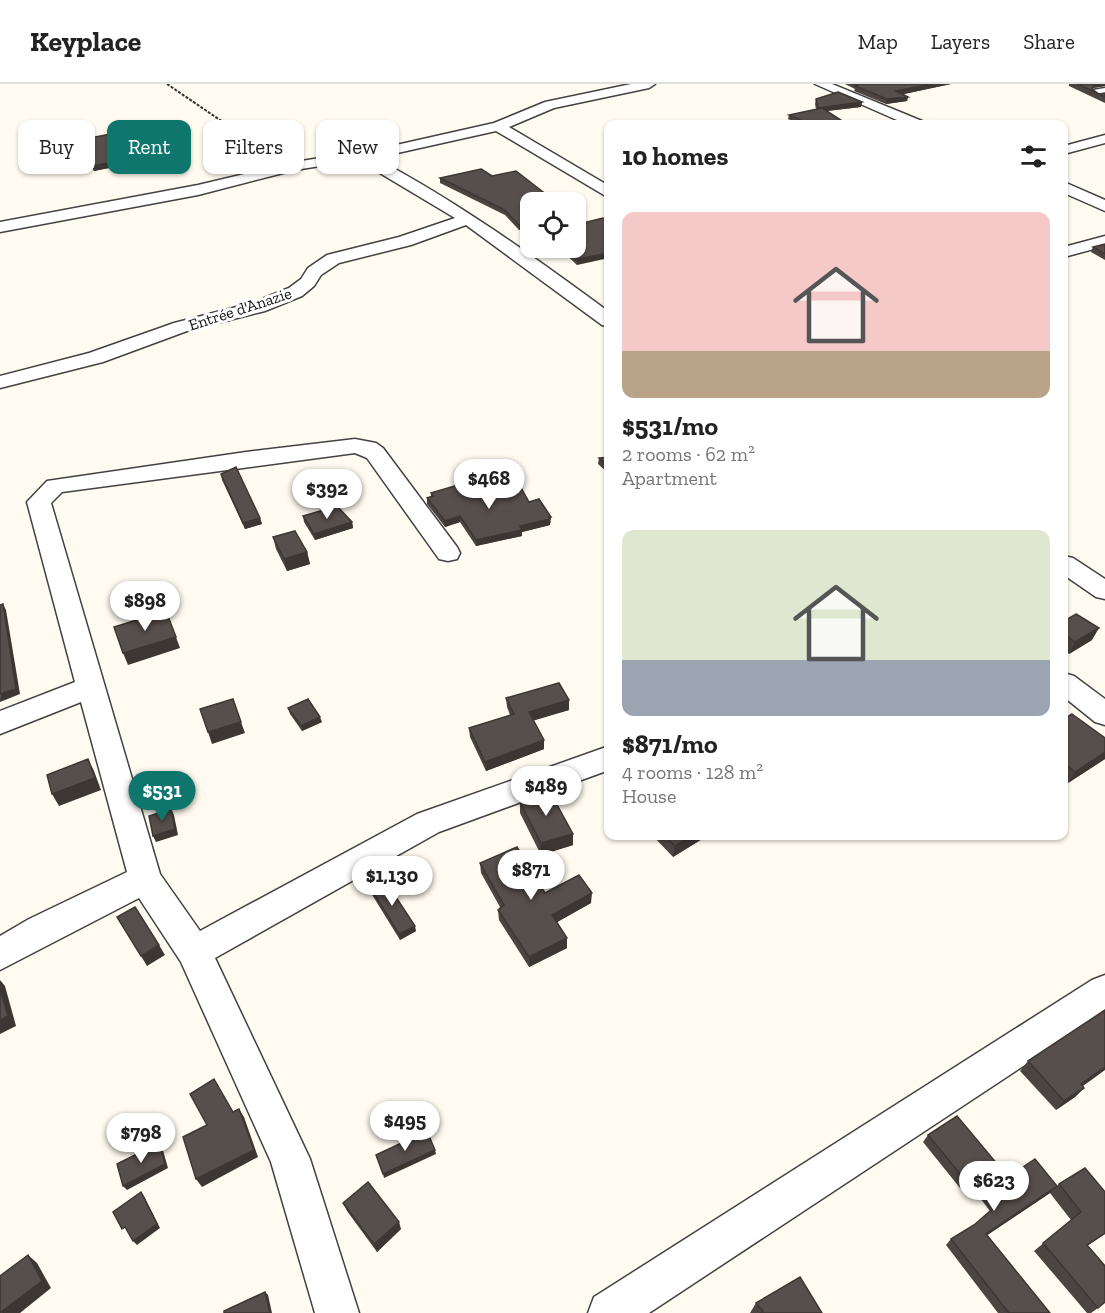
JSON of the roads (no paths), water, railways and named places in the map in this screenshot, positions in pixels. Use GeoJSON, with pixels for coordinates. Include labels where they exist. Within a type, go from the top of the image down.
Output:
{"type":"FeatureCollection","features":[{"type":"Feature","properties":{"kind":"street"},"geometry":{"type":"LineString","coordinates":[[399,148],[498,126],[550,105],[649,84]]}},
{"type":"Feature","properties":{"kind":"street"},"geometry":{"type":"LineString","coordinates":[[821,84],[907,120]]}},
{"type":"Feature","properties":{"kind":"street"},"geometry":{"type":"LineString","coordinates":[[498,126],[604,190]]}},
{"type":"Feature","properties":{"kind":"street"},"geometry":{"type":"LineString","coordinates":[[1068,149],[1105,139]]}},
{"type":"Feature","properties":{"kind":"street"},"geometry":{"type":"LineString","coordinates":[[0,227],[198,190],[316,163]]}},
{"type":"Feature","properties":{"kind":"street"},"geometry":{"type":"LineString","coordinates":[[392,174],[469,219],[604,317]]}},
{"type":"Feature","properties":{"kind":"street"},"geometry":{"type":"LineString","coordinates":[[1068,189],[1105,206]]}},
{"type":"Feature","properties":{"kind":"street","name":"Entrée d'Anazie"},"geometry":{"type":"LineString","coordinates":[[0,382],[128,348],[186,325],[269,303],[306,285],[312,280],[314,272],[333,259],[405,241],[469,219]]}},
{"type":"Feature","properties":{"kind":"street"},"geometry":{"type":"LineString","coordinates":[[1068,251],[1105,241]]}},
{"type":"Feature","properties":{"kind":"street"},"geometry":{"type":"LineString","coordinates":[[337,1313],[290,1159],[194,952],[145,879],[39,502],[55,486],[257,457],[355,446],[368,448],[375,453],[448,553]]}},
{"type":"Feature","properties":{"kind":"street"},"geometry":{"type":"LineString","coordinates":[[1068,567],[1105,591]]}},
{"type":"Feature","properties":{"kind":"street"},"geometry":{"type":"LineString","coordinates":[[1068,686],[1105,714]]}},
{"type":"Feature","properties":{"kind":"street"},"geometry":{"type":"LineString","coordinates":[[0,723],[90,687]]}},
{"type":"Feature","properties":{"kind":"street"},"geometry":{"type":"LineString","coordinates":[[194,952],[428,823],[604,760]]}},
{"type":"Feature","properties":{"kind":"street"},"geometry":{"type":"LineString","coordinates":[[0,954],[41,930],[145,879]]}},
{"type":"Feature","properties":{"kind":"street"},"geometry":{"type":"LineString","coordinates":[[610,1313],[1105,992]]}}]}
